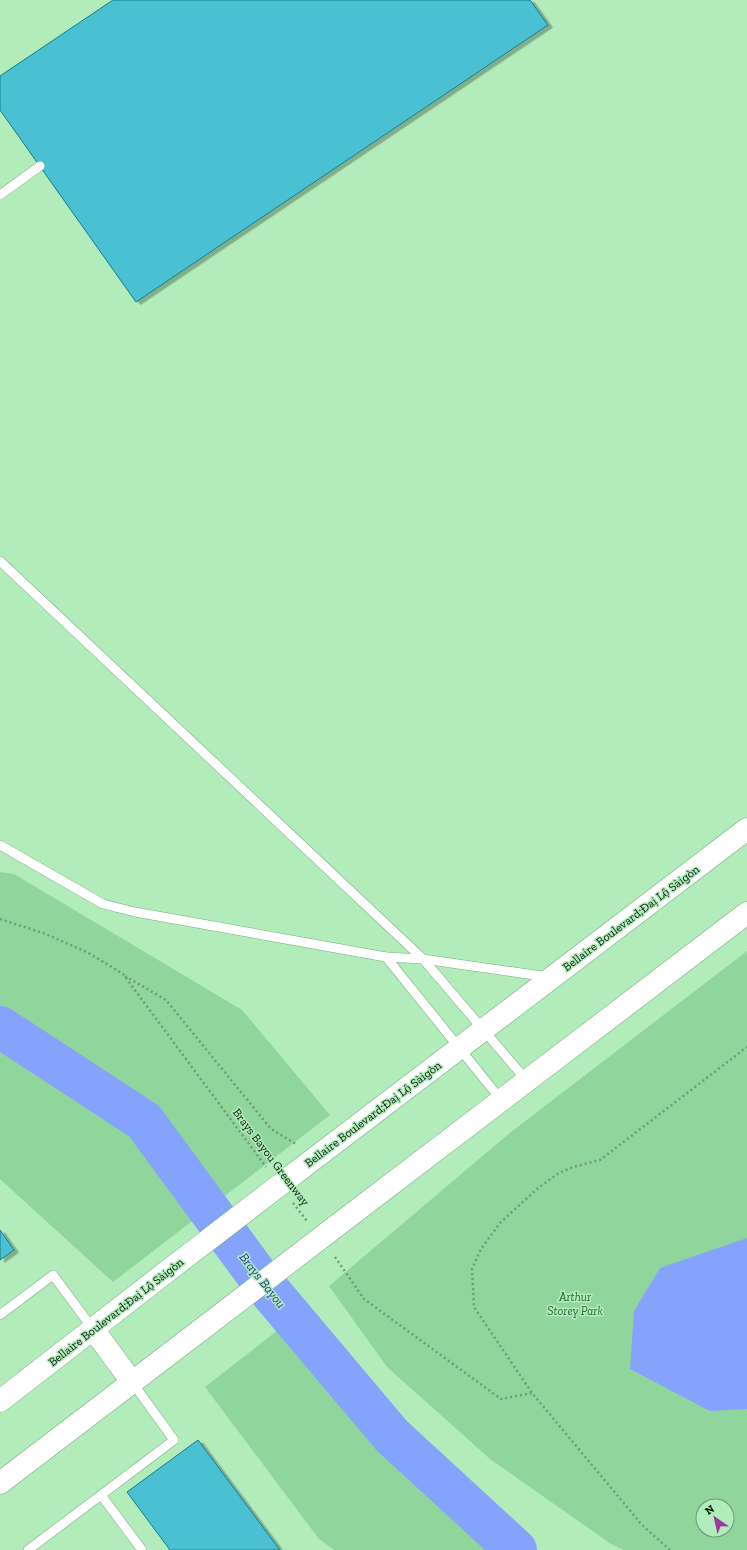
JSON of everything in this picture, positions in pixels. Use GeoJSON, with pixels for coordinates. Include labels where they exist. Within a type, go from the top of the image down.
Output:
{"type":"FeatureCollection","features":[{"type":"Feature","properties":{"kind":"main road","name":"Bellaire Boulevard;Đại Lộ Sàigòn"},"geometry":{"type":"LineString","coordinates":[[0,1401],[294,1174],[747,829]]}},
{"type":"Feature","properties":{"kind":"main road"},"geometry":{"type":"LineString","coordinates":[[0,1483],[747,913]]}},
{"type":"Feature","properties":{"kind":"main road"},"geometry":{"type":"LineString","coordinates":[[93,1329],[132,1382]]}},
{"type":"Feature","properties":{"kind":"lane"},"geometry":{"type":"LineString","coordinates":[[0,195],[40,166]]}},
{"type":"Feature","properties":{"kind":"lane"},"geometry":{"type":"LineString","coordinates":[[0,561],[423,959],[527,1081]]}},
{"type":"Feature","properties":{"kind":"lane"},"geometry":{"type":"LineString","coordinates":[[0,845],[103,904],[135,912],[386,957],[423,959],[552,978]]}},
{"type":"Feature","properties":{"kind":"lane"},"geometry":{"type":"LineString","coordinates":[[386,957],[502,1101]]}},
{"type":"Feature","properties":{"kind":"lane"},"geometry":{"type":"LineString","coordinates":[[0,1315],[53,1275],[93,1329]]}},
{"type":"Feature","properties":{"kind":"lane"},"geometry":{"type":"LineString","coordinates":[[28,1550],[174,1440],[132,1382]]}},
{"type":"Feature","properties":{"kind":"lane"},"geometry":{"type":"LineString","coordinates":[[101,1495],[142,1550]]}},
{"type":"Feature","properties":{"kind":"path","name":"Brays Bayou Greenway"},"geometry":{"type":"LineString","coordinates":[[0,919],[43,933],[87,952],[123,974],[268,1170]]}},
{"type":"Feature","properties":{"kind":"path"},"geometry":{"type":"LineString","coordinates":[[123,974],[166,1000],[271,1129],[297,1145],[312,1161]]}},
{"type":"Feature","properties":{"kind":"path"},"geometry":{"type":"LineString","coordinates":[[670,1550],[642,1525],[532,1393],[474,1307],[472,1269],[481,1249],[500,1223],[538,1188],[559,1173],[573,1167],[600,1160],[747,1047]]}},
{"type":"Feature","properties":{"kind":"path","name":"Brays Bayou Greenway"},"geometry":{"type":"LineString","coordinates":[[292,1201],[312,1226]]}},
{"type":"Feature","properties":{"kind":"path"},"geometry":{"type":"LineString","coordinates":[[331,1252],[364,1298],[501,1399],[532,1393]]}},
{"type":"Feature","properties":{"kind":"green space"},"geometry":{"type":"Polygon","coordinates":[[[0,872],[14,874],[242,1010],[330,1115],[113,1282],[0,1179],[0,872]]]}},
{"type":"Feature","properties":{"kind":"green space","name":"Arthur Storey Park"},"geometry":{"type":"Polygon","coordinates":[[[747,951],[747,1550],[624,1550],[611,1544],[490,1459],[387,1367],[329,1286],[511,1132],[747,951]]]}},
{"type":"Feature","properties":{"kind":"green space"},"geometry":{"type":"Polygon","coordinates":[[[292,1319],[321,1365],[436,1481],[532,1550],[334,1550],[319,1539],[205,1387],[292,1319]]]}},
{"type":"Feature","properties":{"kind":"water"},"geometry":{"type":"Polygon","coordinates":[[[747,1238],[747,1409],[710,1411],[630,1369],[634,1311],[660,1268],[747,1238]]]}},
{"type":"Feature","properties":{"kind":"building"},"geometry":{"type":"Polygon","coordinates":[[[113,0],[530,0],[548,25],[136,302],[0,110],[0,76],[113,0]]]}},
{"type":"Feature","properties":{"kind":"building"},"geometry":{"type":"Polygon","coordinates":[[[0,1230],[14,1250],[0,1260],[0,1230]]]}},
{"type":"Feature","properties":{"kind":"building"},"geometry":{"type":"Polygon","coordinates":[[[198,1440],[280,1550],[170,1550],[127,1492],[198,1440]]]}},
{"type":"Feature","properties":{"kind":"waterway","name":"Brays Bayou"},"geometry":{"type":"LineString","coordinates":[[0,1027],[144,1121],[263,1283],[392,1436],[516,1550]]}}]}
